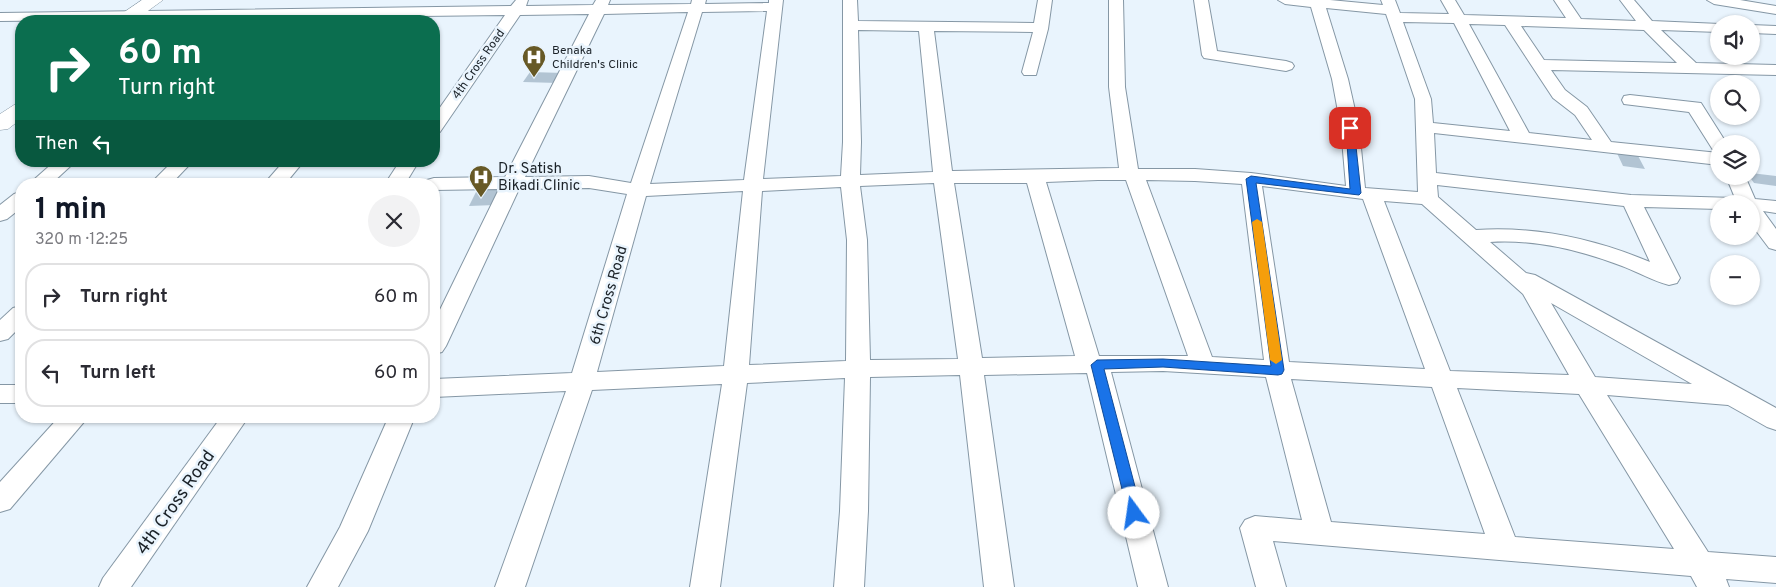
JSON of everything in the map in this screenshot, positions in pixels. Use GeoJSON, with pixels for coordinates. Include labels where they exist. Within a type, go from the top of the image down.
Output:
{"type":"FeatureCollection","features":[{"type":"Feature","properties":{"kind":"street"},"geometry":{"type":"LineString","coordinates":[[141,15],[175,0]]}},
{"type":"Feature","properties":{"kind":"street"},"geometry":{"type":"LineString","coordinates":[[250,15],[269,0]]}},
{"type":"Feature","properties":{"kind":"street"},"geometry":{"type":"LineString","coordinates":[[340,15],[356,0]]}},
{"type":"Feature","properties":{"kind":"street"},"geometry":{"type":"LineString","coordinates":[[426,15],[439,0]]}},
{"type":"Feature","properties":{"kind":"street"},"geometry":{"type":"LineString","coordinates":[[849,587],[854,511],[858,369],[857,240],[850,181],[852,142],[850,0]]}},
{"type":"Feature","properties":{"kind":"street"},"geometry":{"type":"LineString","coordinates":[[1030,72],[1041,28],[1045,0]]}},
{"type":"Feature","properties":{"kind":"street"},"geometry":{"type":"LineString","coordinates":[[1116,0],[1117,87],[1131,175],[1203,365]]}},
{"type":"Feature","properties":{"kind":"street"},"geometry":{"type":"LineString","coordinates":[[1201,0],[1210,55],[1286,66]]}},
{"type":"Feature","properties":{"kind":"street"},"geometry":{"type":"LineString","coordinates":[[1285,0],[1391,9],[1458,19],[1710,28]]}},
{"type":"Feature","properties":{"kind":"street"},"geometry":{"type":"LineString","coordinates":[[1448,0],[1522,137]]}},
{"type":"Feature","properties":{"kind":"street"},"geometry":{"type":"LineString","coordinates":[[1561,0],[1576,23]]}},
{"type":"Feature","properties":{"kind":"street"},"geometry":{"type":"LineString","coordinates":[[1626,0],[1647,25],[1690,67]]}},
{"type":"Feature","properties":{"kind":"street"},"geometry":{"type":"LineString","coordinates":[[1714,0],[1776,10]]}},
{"type":"Feature","properties":{"kind":"street"},"geometry":{"type":"LineString","coordinates":[[440,15],[519,5],[775,3],[753,185],[736,374],[705,587]]}},
{"type":"Feature","properties":{"kind":"street"},"geometry":{"type":"LineString","coordinates":[[1317,3],[1340,79],[1364,194],[1440,380],[1505,548]]}},
{"type":"Feature","properties":{"kind":"street"},"geometry":{"type":"LineString","coordinates":[[0,17],[22,4]]}},
{"type":"Feature","properties":{"kind":"street","name":"6th Cross Road"},"geometry":{"type":"LineString","coordinates":[[510,587],[582,381],[638,190],[697,4]]}},
{"type":"Feature","properties":{"kind":"street","name":"4th Cross Road"},"geometry":{"type":"LineString","coordinates":[[440,119],[519,5]]}},
{"type":"Feature","properties":{"kind":"street"},"geometry":{"type":"LineString","coordinates":[[440,333],[600,5]]}},
{"type":"Feature","properties":{"kind":"street"},"geometry":{"type":"LineString","coordinates":[[1391,9],[1423,99],[1428,199]]}},
{"type":"Feature","properties":{"kind":"street"},"geometry":{"type":"LineString","coordinates":[[0,17],[15,17]]}},
{"type":"Feature","properties":{"kind":"street"},"geometry":{"type":"LineString","coordinates":[[1510,21],[1560,94],[1581,111],[1605,146]]}},
{"type":"Feature","properties":{"kind":"street"},"geometry":{"type":"LineString","coordinates":[[850,25],[1041,28]]}},
{"type":"Feature","properties":{"kind":"street"},"geometry":{"type":"LineString","coordinates":[[926,26],[942,177],[971,368],[999,587]]}},
{"type":"Feature","properties":{"kind":"street"},"geometry":{"type":"LineString","coordinates":[[1760,29],[1776,30]]}},
{"type":"Feature","properties":{"kind":"street"},"geometry":{"type":"LineString","coordinates":[[1540,65],[1776,70]]}},
{"type":"Feature","properties":{"kind":"street"},"geometry":{"type":"LineString","coordinates":[[0,108],[15,97]]}},
{"type":"Feature","properties":{"kind":"street"},"geometry":{"type":"LineString","coordinates":[[1630,100],[1695,107],[1712,135]]}},
{"type":"Feature","properties":{"kind":"street"},"geometry":{"type":"LineString","coordinates":[[0,124],[15,113]]}},
{"type":"Feature","properties":{"kind":"street"},"geometry":{"type":"LineString","coordinates":[[1424,127],[1710,158]]}},
{"type":"Feature","properties":{"kind":"street"},"geometry":{"type":"LineString","coordinates":[[46,178],[59,167]]}},
{"type":"Feature","properties":{"kind":"street"},"geometry":{"type":"LineString","coordinates":[[166,178],[178,167]]}},
{"type":"Feature","properties":{"kind":"street"},"geometry":{"type":"LineString","coordinates":[[279,178],[290,167]]}},
{"type":"Feature","properties":{"kind":"street"},"geometry":{"type":"LineString","coordinates":[[398,178],[406,167]]}},
{"type":"Feature","properties":{"kind":"street"},"geometry":{"type":"LineString","coordinates":[[440,184],[589,182],[638,190],[942,177],[1035,178],[1098,174],[1195,175],[1251,179],[1364,194],[1428,199],[1532,290],[1587,385],[1707,576]]}},
{"type":"Feature","properties":{"kind":"street"},"geometry":{"type":"LineString","coordinates":[[1035,178],[1094,365],[1153,587]]}},
{"type":"Feature","properties":{"kind":"street"},"geometry":{"type":"LineString","coordinates":[[1428,178],[1630,201],[1710,203]]}},
{"type":"Feature","properties":{"kind":"street"},"geometry":{"type":"LineString","coordinates":[[1251,179],[1277,370],[1320,534]]}},
{"type":"Feature","properties":{"kind":"street"},"geometry":{"type":"LineString","coordinates":[[0,215],[15,201]]}},
{"type":"Feature","properties":{"kind":"street"},"geometry":{"type":"LineString","coordinates":[[1470,237],[1515,235],[1592,248],[1631,260],[1669,278],[1630,201]]}},
{"type":"Feature","properties":{"kind":"street"},"geometry":{"type":"LineString","coordinates":[[1760,205],[1776,207]]}},
{"type":"Feature","properties":{"kind":"street"},"geometry":{"type":"LineString","coordinates":[[1760,222],[1776,244]]}},
{"type":"Feature","properties":{"kind":"street"},"geometry":{"type":"LineString","coordinates":[[1509,270],[1733,396],[1773,421]]}},
{"type":"Feature","properties":{"kind":"street"},"geometry":{"type":"LineString","coordinates":[[0,333],[15,319]]}},
{"type":"Feature","properties":{"kind":"street"},"geometry":{"type":"LineString","coordinates":[[440,388],[858,369],[1163,363],[1440,380],[1587,385],[1733,396]]}},
{"type":"Feature","properties":{"kind":"street"},"geometry":{"type":"LineString","coordinates":[[0,394],[15,394]]}},
{"type":"Feature","properties":{"kind":"street"},"geometry":{"type":"LineString","coordinates":[[0,501],[70,423]]}},
{"type":"Feature","properties":{"kind":"street","name":"4th Cross Road"},"geometry":{"type":"LineString","coordinates":[[114,587],[231,423]]}},
{"type":"Feature","properties":{"kind":"street"},"geometry":{"type":"LineString","coordinates":[[322,587],[353,531],[399,423]]}},
{"type":"Feature","properties":{"kind":"street"},"geometry":{"type":"LineString","coordinates":[[1271,587],[1255,528],[1505,548],[1707,576],[1776,570]]}},
{"type":"Feature","properties":{"kind":"building"},"geometry":{"type":"Polygon","coordinates":[[[530,72],[564,73],[558,83],[523,82],[530,72]]]}},
{"type":"Feature","properties":{"kind":"building"},"geometry":{"type":"Polygon","coordinates":[[[1616,151],[1637,154],[1645,169],[1623,166],[1616,151]]]}},
{"type":"Feature","properties":{"kind":"building"},"geometry":{"type":"Polygon","coordinates":[[[1760,174],[1776,176],[1776,186],[1760,184],[1760,174]]]}},
{"type":"Feature","properties":{"kind":"building"},"geometry":{"type":"Polygon","coordinates":[[[503,187],[495,205],[469,206],[478,188],[503,187]]]}},
{"type":"Feature","properties":{"kind":"slow traffic"},"geometry":{"type":"LineString","coordinates":[[1257,222],[1276,360]]}},
{"type":"Feature","properties":{"kind":"place","name":"Benaka Children's Clinic"},"geometry":{"type":"Point","coordinates":[534,78]}},
{"type":"Feature","properties":{"kind":"place","name":"Dr. Satish Bikadi Clinic"},"geometry":{"type":"Point","coordinates":[481,198]}},
{"type":"Feature","properties":{"kind":"route"},"geometry":{"type":"LineString","coordinates":[[1134,513],[1097,365],[1163,363],[1278,370],[1251,179],[1356,193],[1350,128]]}}]}
